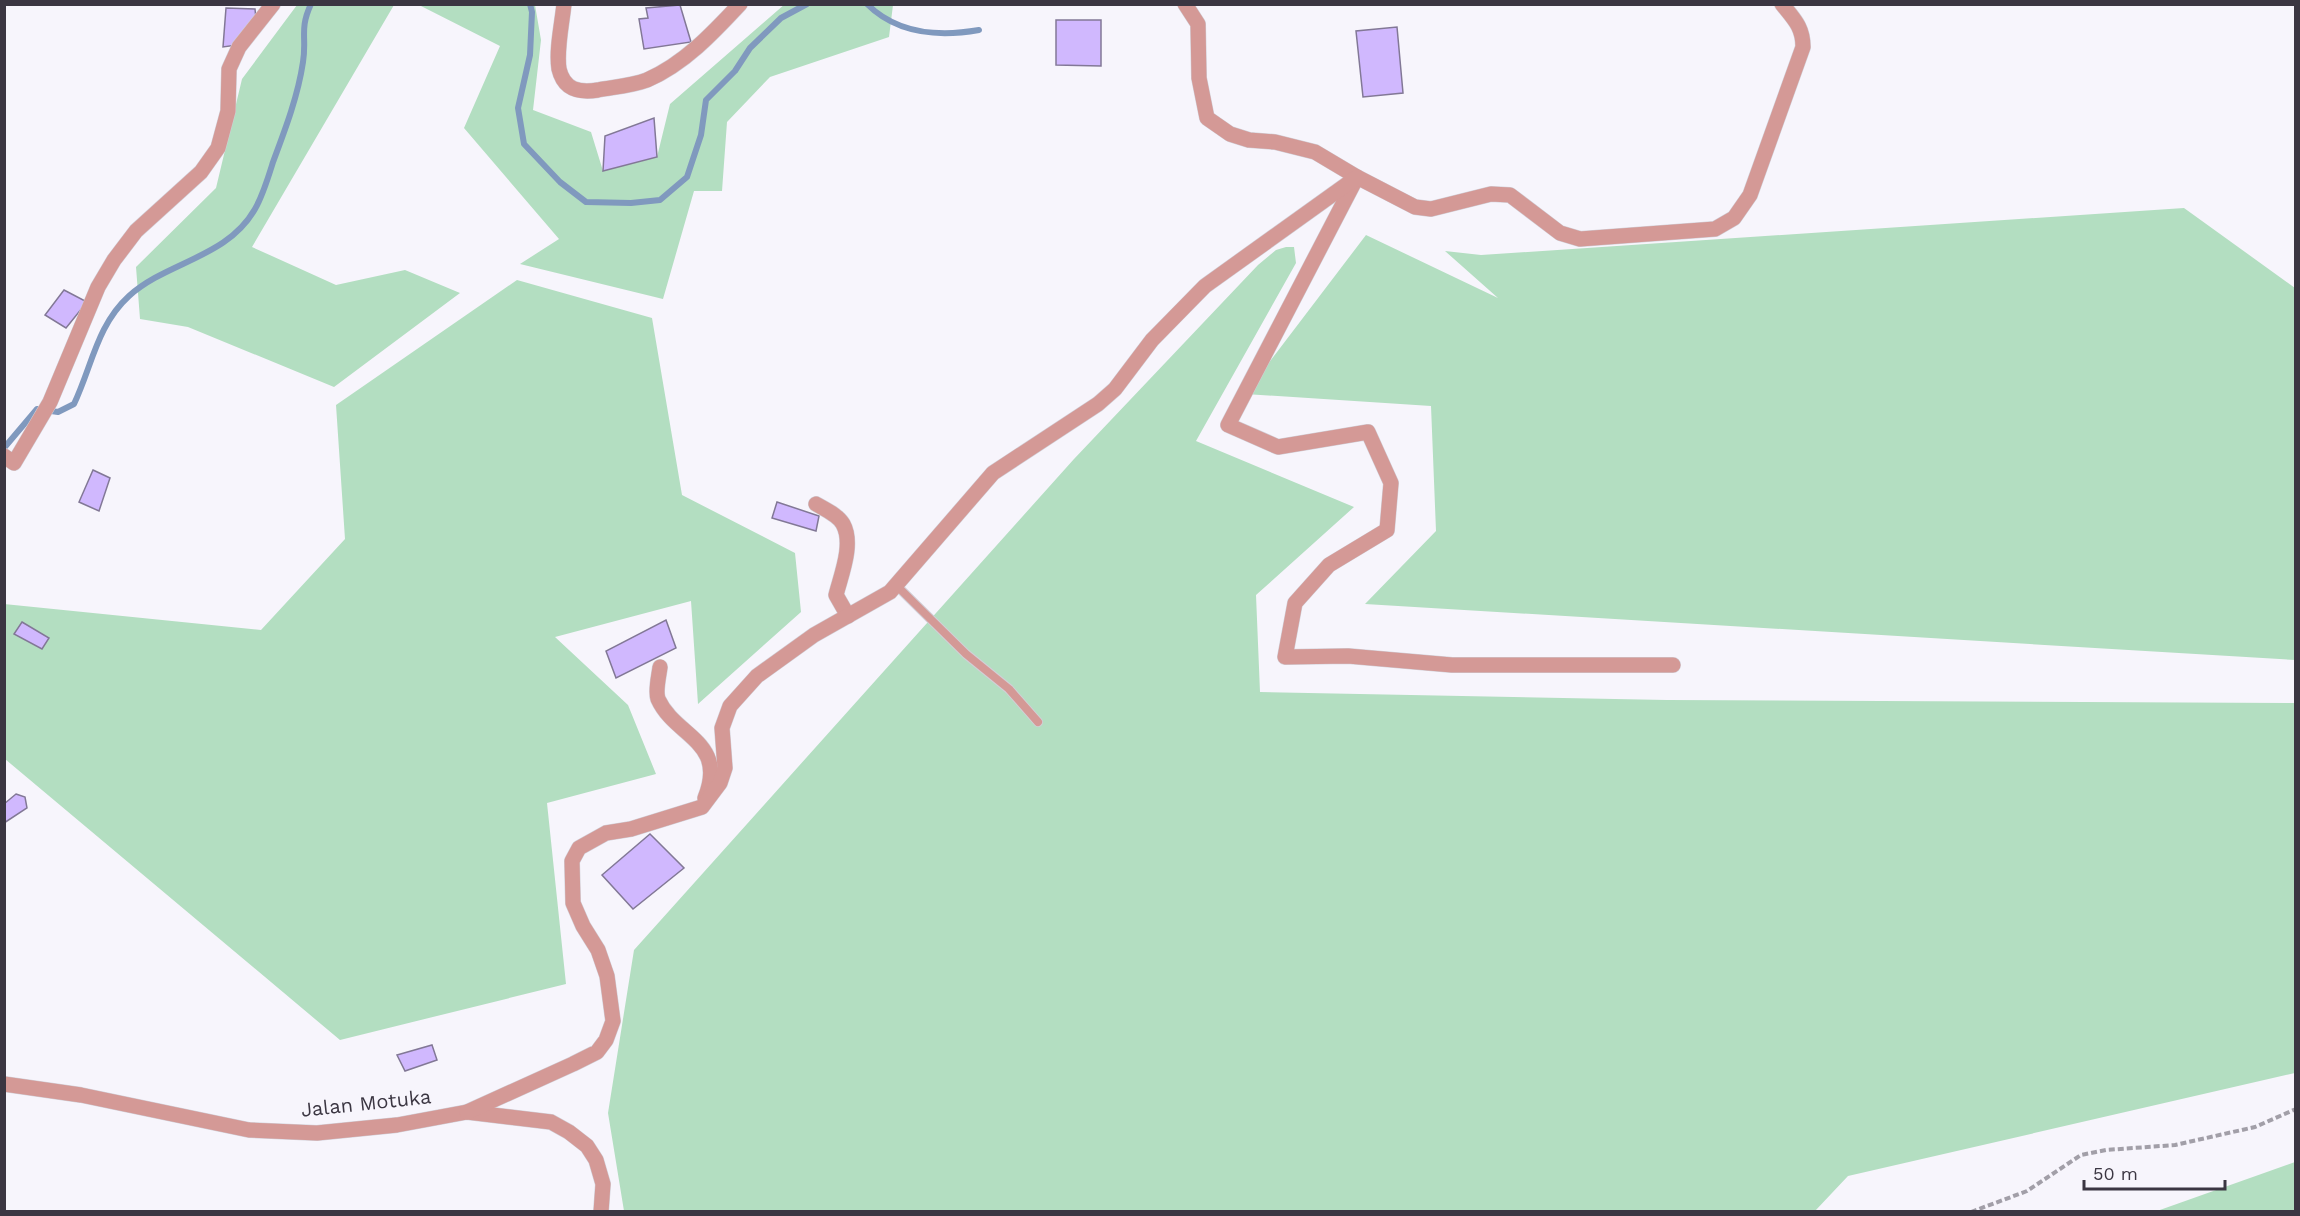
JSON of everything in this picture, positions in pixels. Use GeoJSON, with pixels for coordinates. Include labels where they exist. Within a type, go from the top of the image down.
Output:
{"type":"FeatureCollection","features":[{"type":"Feature","properties":{"kind":"street"},"geometry":{"type":"LineString","coordinates":[[10,460],[35,432],[50,402],[98,287],[114,260],[136,231],[201,172],[218,148],[228,111],[229,69],[239,47],[273,4]]}},
{"type":"Feature","properties":{"kind":"street"},"geometry":{"type":"LineString","coordinates":[[564,4],[560,69],[566,83],[573,90],[587,92],[623,87],[647,80],[661,72],[713,33],[740,4]]}},
{"type":"Feature","properties":{"kind":"street"},"geometry":{"type":"LineString","coordinates":[[1185,4],[1198,24],[1200,78],[1207,117],[1230,134],[1249,140],[1275,142],[1315,152],[1415,207],[1431,209],[1491,194],[1510,195],[1560,233],[1580,239],[1715,228],[1734,218],[1750,195],[1803,47],[1803,34],[1799,24],[1782,4]]}},
{"type":"Feature","properties":{"kind":"street"},"geometry":{"type":"LineString","coordinates":[[467,1112],[597,1052],[606,1040],[613,1021],[607,976],[598,950],[583,926],[573,903],[572,861],[579,848],[606,833],[631,829],[702,807],[720,783],[725,768],[722,728],[730,706],[757,676],[793,648],[890,592],[993,473],[1098,404],[1114,389],[1152,340],[1205,286],[1357,177]]}},
{"type":"Feature","properties":{"kind":"street"},"geometry":{"type":"LineString","coordinates":[[1357,177],[1228,425],[1278,447],[1368,432],[1390,483],[1387,530],[1329,565],[1295,603],[1285,657],[1348,656],[1452,665],[1673,665]]}},
{"type":"Feature","properties":{"kind":"street"},"geometry":{"type":"LineString","coordinates":[[816,504],[843,522],[846,534],[846,557],[836,595],[848,616]]}},
{"type":"Feature","properties":{"kind":"street"},"geometry":{"type":"LineString","coordinates":[[660,667],[657,697],[664,709],[703,746],[710,772],[709,788],[702,807]]}},
{"type":"Feature","properties":{"kind":"street","name":"Jalan Motuka"},"geometry":{"type":"LineString","coordinates":[[4,1084],[81,1095],[249,1130],[318,1133],[397,1125],[467,1112],[551,1122],[587,1146],[602,1175],[601,1212]]}},
{"type":"Feature","properties":{"kind":"lane"},"geometry":{"type":"LineString","coordinates":[[896,585],[966,654],[1009,689],[1038,722]]}},
{"type":"Feature","properties":{"kind":"path"},"geometry":{"type":"LineString","coordinates":[[1971,1212],[2027,1191],[2081,1155],[2106,1150],[2175,1145],[2255,1126],[2295,1109]]}},
{"type":"Feature","properties":{"kind":"green space"},"geometry":{"type":"Polygon","coordinates":[[[785,4],[893,5],[889,37],[770,77],[727,122],[722,191],[694,191],[663,299],[520,264],[559,239],[464,128],[500,46],[419,5],[535,5],[541,40],[533,110],[591,132],[603,171],[657,157],[670,104],[785,4]]]}},
{"type":"Feature","properties":{"kind":"green space"},"geometry":{"type":"Polygon","coordinates":[[[297,5],[394,5],[252,247],[336,285],[405,270],[460,293],[334,387],[188,327],[140,319],[136,267],[216,188],[242,79],[297,5]]]}},
{"type":"Feature","properties":{"kind":"green space"},"geometry":{"type":"Polygon","coordinates":[[[2184,208],[2295,288],[2295,660],[1365,604],[1436,531],[1431,406],[1245,394],[1366,235],[1498,298],[1445,251],[1481,255],[2184,208]]]}},
{"type":"Feature","properties":{"kind":"green space"},"geometry":{"type":"Polygon","coordinates":[[[1294,247],[1296,263],[1196,441],[1354,507],[1256,595],[1260,692],[1667,700],[2295,703],[2295,1073],[1848,1176],[1815,1211],[624,1211],[608,1113],[634,950],[1074,459],[1258,265],[1276,250],[1294,247]]]}},
{"type":"Feature","properties":{"kind":"green space"},"geometry":{"type":"Polygon","coordinates":[[[517,280],[652,318],[682,495],[795,553],[801,612],[698,704],[691,601],[555,637],[628,705],[656,774],[547,803],[566,984],[340,1040],[5,759],[4,604],[261,630],[345,539],[336,405],[517,280]]]}},
{"type":"Feature","properties":{"kind":"green space"},"geometry":{"type":"Polygon","coordinates":[[[2295,1162],[2295,1211],[2157,1211],[2295,1162]]]}},
{"type":"Feature","properties":{"kind":"building"},"geometry":{"type":"Polygon","coordinates":[[[680,5],[691,42],[644,49],[639,19],[648,18],[646,8],[680,5]]]}},
{"type":"Feature","properties":{"kind":"building"},"geometry":{"type":"Polygon","coordinates":[[[226,8],[255,9],[257,29],[244,44],[223,47],[226,8]]]}},
{"type":"Feature","properties":{"kind":"building"},"geometry":{"type":"Polygon","coordinates":[[[1056,20],[1101,20],[1101,66],[1056,65],[1056,20]]]}},
{"type":"Feature","properties":{"kind":"building"},"geometry":{"type":"Polygon","coordinates":[[[1397,27],[1403,93],[1363,97],[1356,31],[1397,27]]]}},
{"type":"Feature","properties":{"kind":"building"},"geometry":{"type":"Polygon","coordinates":[[[654,118],[657,157],[603,171],[605,136],[654,118]]]}},
{"type":"Feature","properties":{"kind":"building"},"geometry":{"type":"Polygon","coordinates":[[[64,290],[87,302],[66,328],[45,315],[64,290]]]}},
{"type":"Feature","properties":{"kind":"building"},"geometry":{"type":"Polygon","coordinates":[[[93,470],[110,478],[99,511],[79,502],[93,470]]]}},
{"type":"Feature","properties":{"kind":"building"},"geometry":{"type":"Polygon","coordinates":[[[777,502],[819,516],[816,531],[772,518],[777,502]]]}},
{"type":"Feature","properties":{"kind":"building"},"geometry":{"type":"Polygon","coordinates":[[[666,620],[676,648],[616,678],[606,651],[666,620]]]}},
{"type":"Feature","properties":{"kind":"building"},"geometry":{"type":"Polygon","coordinates":[[[22,622],[49,638],[42,649],[14,634],[22,622]]]}},
{"type":"Feature","properties":{"kind":"building"},"geometry":{"type":"Polygon","coordinates":[[[16,794],[25,797],[27,808],[4,823],[4,804],[16,794]]]}},
{"type":"Feature","properties":{"kind":"building"},"geometry":{"type":"Polygon","coordinates":[[[650,834],[684,868],[633,909],[602,875],[650,834]]]}},
{"type":"Feature","properties":{"kind":"building"},"geometry":{"type":"Polygon","coordinates":[[[432,1045],[437,1060],[405,1071],[397,1055],[432,1045]]]}},
{"type":"Feature","properties":{"kind":"waterway"},"geometry":{"type":"LineString","coordinates":[[4,448],[37,409],[58,412],[74,404],[102,333],[118,307],[129,296],[144,284],[213,249],[229,238],[255,209],[286,125],[301,75],[304,27],[311,4]]}},
{"type":"Feature","properties":{"kind":"waterway"},"geometry":{"type":"LineString","coordinates":[[530,4],[532,12],[530,55],[518,108],[524,144],[560,182],[586,202],[631,203],[660,200],[687,177],[701,135],[706,100],[735,71],[750,48],[781,18],[807,4]]}},
{"type":"Feature","properties":{"kind":"waterway"},"geometry":{"type":"LineString","coordinates":[[867,4],[892,22],[919,31],[949,33],[979,30]]}}]}
